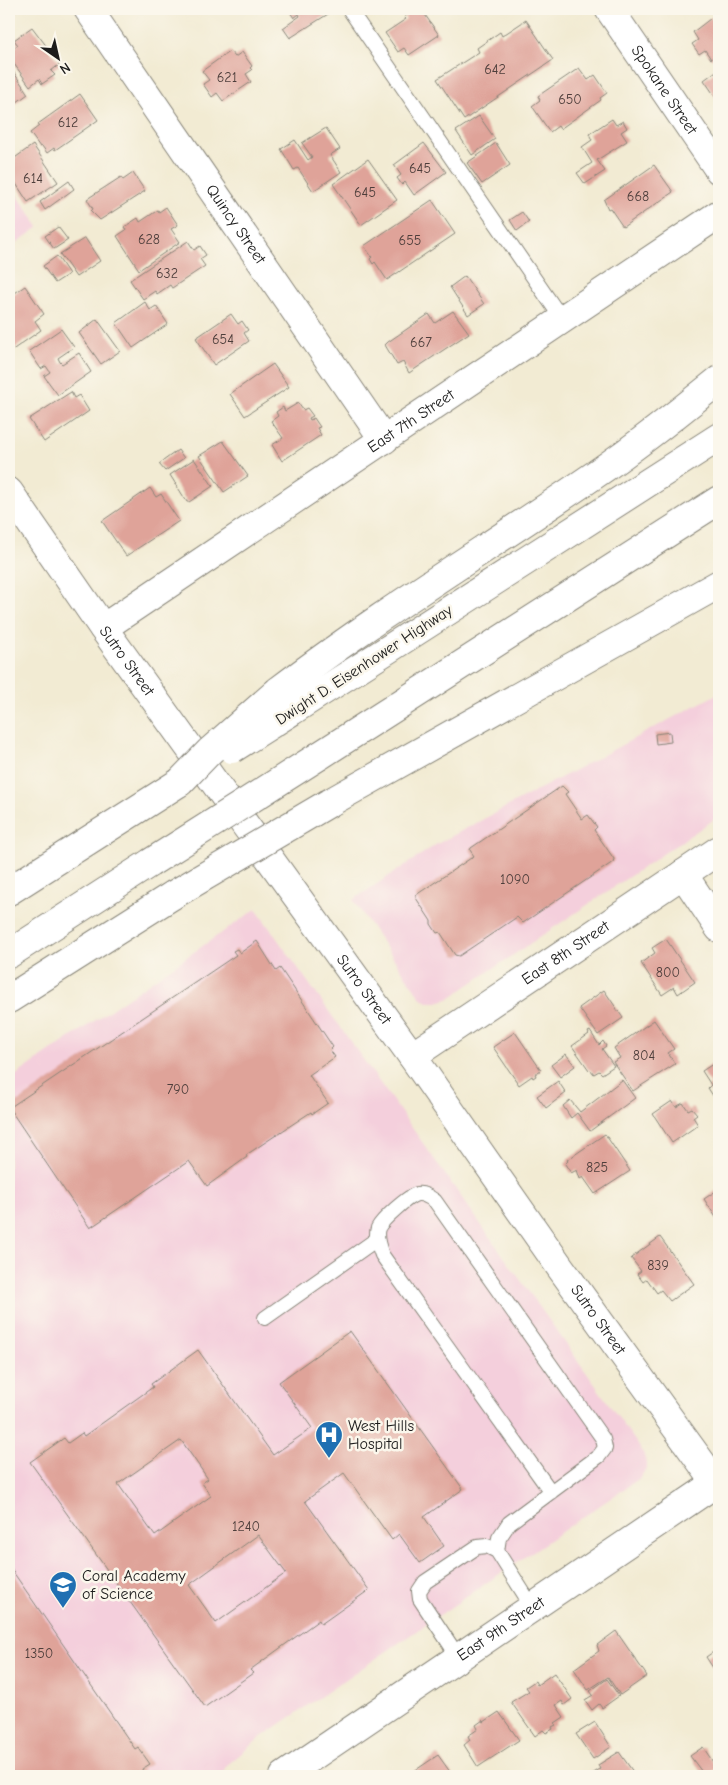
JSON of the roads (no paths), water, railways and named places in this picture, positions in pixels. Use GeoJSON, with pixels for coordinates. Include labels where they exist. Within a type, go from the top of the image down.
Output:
{"type":"FeatureCollection","features":[{"type":"Feature","properties":{"kind":"main road","name":"Quincy Street"},"geometry":{"type":"LineString","coordinates":[[88,9],[384,440]]}},
{"type":"Feature","properties":{"kind":"main road","name":"Spokane Street"},"geometry":{"type":"LineString","coordinates":[[608,9],[719,170]]}},
{"type":"Feature","properties":{"kind":"main road","name":"East 7th Street"},"geometry":{"type":"LineString","coordinates":[[103,628],[719,214]]}},
{"type":"Feature","properties":{"kind":"main road"},"geometry":{"type":"LineString","coordinates":[[285,701],[325,656],[594,475],[719,380]]}},
{"type":"Feature","properties":{"kind":"main road","name":"Dwight D. Eisenhower Highway"},"geometry":{"type":"LineString","coordinates":[[9,892],[180,782],[285,701],[719,437]]}},
{"type":"Feature","properties":{"kind":"main road","name":"Sutro Street"},"geometry":{"type":"LineString","coordinates":[[9,492],[103,628],[412,1056],[560,1267],[718,1484]]}},
{"type":"Feature","properties":{"kind":"main road"},"geometry":{"type":"LineString","coordinates":[[9,954],[719,500]]}},
{"type":"Feature","properties":{"kind":"main road"},"geometry":{"type":"LineString","coordinates":[[9,999],[173,895],[329,803],[719,584]]}},
{"type":"Feature","properties":{"kind":"main road","name":"East 8th Street"},"geometry":{"type":"LineString","coordinates":[[412,1056],[719,850]]}},
{"type":"Feature","properties":{"kind":"main road"},"geometry":{"type":"LineString","coordinates":[[682,874],[719,928]]}},
{"type":"Feature","properties":{"kind":"main road","name":"East 9th Street"},"geometry":{"type":"LineString","coordinates":[[284,1776],[718,1484]]}},
{"type":"Feature","properties":{"kind":"lane"},"geometry":{"type":"LineString","coordinates":[[348,9],[562,319]]}},
{"type":"Feature","properties":{"kind":"lane"},"geometry":{"type":"LineString","coordinates":[[497,1551],[499,1538],[509,1523],[551,1492],[599,1456],[605,1448],[604,1439],[435,1201],[427,1195],[416,1194],[386,1216],[378,1229],[377,1239],[382,1256],[551,1492]]}},
{"type":"Feature","properties":{"kind":"lane"},"geometry":{"type":"LineString","coordinates":[[265,1318],[377,1239]]}},
{"type":"Feature","properties":{"kind":"lane"},"geometry":{"type":"LineString","coordinates":[[459,1658],[420,1599],[419,1591],[425,1582],[477,1547],[487,1546],[497,1551],[533,1608]]}},
{"type":"Feature","properties":{"kind":"place","name":"West Hills Hospital"},"geometry":{"type":"Point","coordinates":[329,1459]}},
{"type":"Feature","properties":{"kind":"place","name":"Coral Academy of Science"},"geometry":{"type":"Point","coordinates":[63,1609]}}]}
